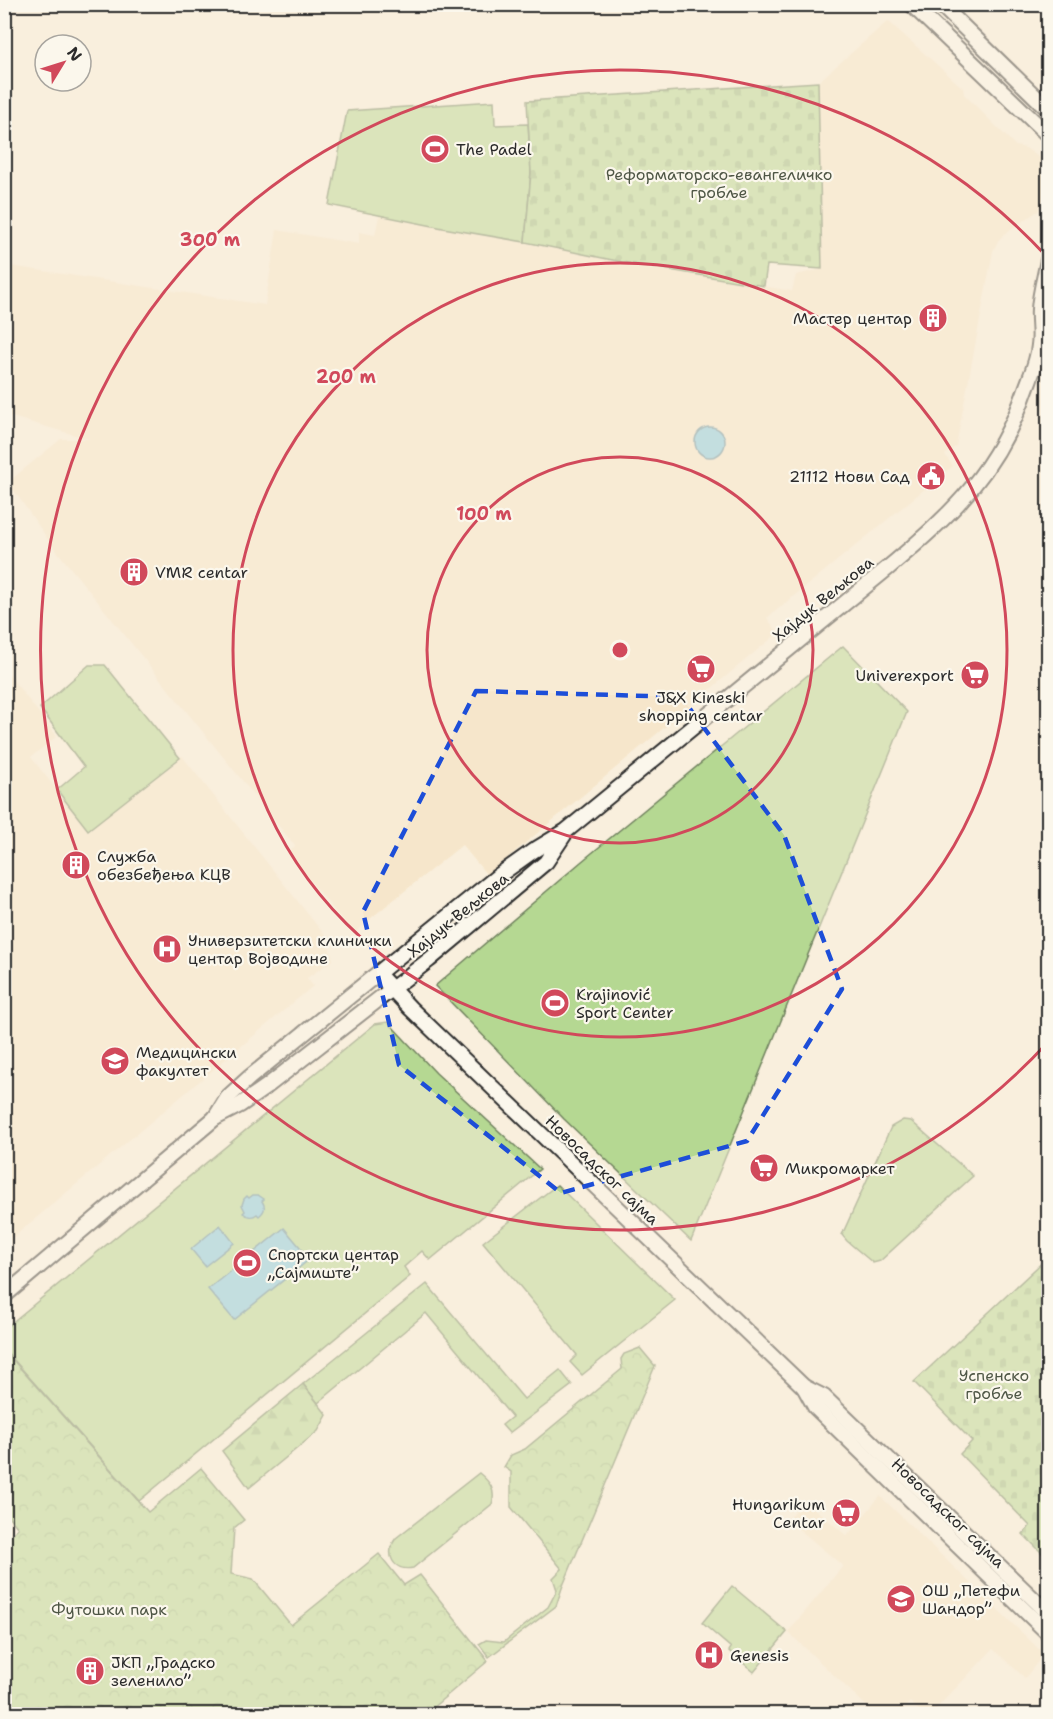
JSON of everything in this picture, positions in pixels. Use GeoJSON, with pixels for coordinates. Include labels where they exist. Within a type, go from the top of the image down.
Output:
{"type":"FeatureCollection","features":[{"type":"Feature","properties":{"kind":"street"},"geometry":{"type":"LineString","coordinates":[[911,4],[1048,135]]}},
{"type":"Feature","properties":{"kind":"street"},"geometry":{"type":"LineString","coordinates":[[940,4],[1048,109]]}},
{"type":"Feature","properties":{"kind":"street"},"geometry":{"type":"LineString","coordinates":[[1021,82],[1048,92]]}},
{"type":"Feature","properties":{"kind":"street","name":"Хајдук Вељкова"},"geometry":{"type":"LineString","coordinates":[[214,1118],[228,1097],[250,1077],[498,876],[566,831],[889,567],[958,505],[1000,449],[1021,403],[1044,339],[1038,326],[1039,307],[1048,260]]}},
{"type":"Feature","properties":{"kind":"street","name":"Хајдук Вељкова"},"geometry":{"type":"LineString","coordinates":[[4,1296],[214,1118],[240,1105],[266,1087],[392,990],[546,862],[566,831]]}},
{"type":"Feature","properties":{"kind":"street","name":"Новосадског сајма"},"geometry":{"type":"LineString","coordinates":[[378,975],[804,1387],[815,1407],[1048,1634]]}},
{"type":"Feature","properties":{"kind":"street","name":"Новосадског сајма"},"geometry":{"type":"LineString","coordinates":[[804,1387],[824,1397],[1048,1613]]}},
{"type":"Feature","properties":{"kind":"highlighted area"},"geometry":{"type":"Polygon","coordinates":[[[476,691],[681,697],[784,835],[842,989],[747,1141],[561,1193],[399,1065],[363,912],[476,691]]]}},
{"type":"Feature","properties":{"kind":"shaded area"},"geometry":{"type":"Polygon","coordinates":[[[888,21],[963,88],[964,94],[1016,146],[1026,148],[1041,159],[1048,177],[1048,189],[1038,211],[1004,234],[993,251],[956,446],[945,455],[953,466],[767,618],[778,633],[487,875],[462,845],[354,934],[287,853],[295,846],[52,545],[8,482],[61,439],[89,439],[5,415],[4,265],[265,305],[277,230],[359,244],[359,232],[375,235],[379,216],[622,262],[792,291],[796,275],[822,269],[818,82],[888,21]]]}},
{"type":"Feature","properties":{"kind":"shaded area","name":"Универзитетски клинички центар Војводине"},"geometry":{"type":"Polygon","coordinates":[[[9,675],[57,736],[31,757],[88,830],[182,756],[327,938],[333,960],[307,978],[313,986],[5,1244],[4,678],[9,675]]]}},
{"type":"Feature","properties":{"kind":"shaded area","name":"ОШ „Петефи Шандор”"},"geometry":{"type":"Polygon","coordinates":[[[880,1496],[1044,1654],[1025,1678],[993,1649],[931,1714],[924,1714],[910,1702],[898,1714],[875,1714],[788,1632],[843,1566],[788,1520],[804,1500],[847,1536],[880,1496]]]}},
{"type":"Feature","properties":{"kind":"green space","name":"Реформаторско-евангеличко гробље"},"geometry":{"type":"Polygon","coordinates":[[[818,82],[822,269],[767,265],[764,286],[622,262],[525,242],[531,172],[527,101],[818,82]]]}},
{"type":"Feature","properties":{"kind":"green space","name":"The Padel"},"geometry":{"type":"Polygon","coordinates":[[[494,101],[495,125],[528,124],[531,172],[525,242],[329,205],[347,111],[494,101]]]}},
{"type":"Feature","properties":{"kind":"green space"},"geometry":{"type":"Polygon","coordinates":[[[843,646],[907,712],[691,1241],[564,1119],[435,986],[843,646]]]}},
{"type":"Feature","properties":{"kind":"green space"},"geometry":{"type":"Polygon","coordinates":[[[89,665],[105,665],[180,758],[88,830],[57,790],[84,767],[40,708],[89,665]]]}},
{"type":"Feature","properties":{"kind":"green space","name":"Спортски центар „Сајмиште”"},"geometry":{"type":"Polygon","coordinates":[[[388,1022],[436,1073],[540,1169],[430,1260],[422,1251],[404,1267],[410,1276],[139,1501],[5,1350],[4,1329],[375,1024],[388,1022]]]}},
{"type":"Feature","properties":{"kind":"green space"},"geometry":{"type":"Polygon","coordinates":[[[903,1120],[911,1121],[973,1176],[880,1261],[873,1263],[842,1235],[891,1127],[903,1120]]]}},
{"type":"Feature","properties":{"kind":"green space"},"geometry":{"type":"Polygon","coordinates":[[[557,1185],[675,1300],[582,1375],[570,1362],[577,1355],[483,1242],[557,1185]]]}},
{"type":"Feature","properties":{"kind":"green space","name":"Успенско гробље"},"geometry":{"type":"Polygon","coordinates":[[[1048,1257],[1048,1559],[1023,1534],[1030,1526],[960,1454],[972,1441],[914,1382],[1048,1257]]]}},
{"type":"Feature","properties":{"kind":"green space"},"geometry":{"type":"Polygon","coordinates":[[[427,1284],[524,1399],[560,1370],[572,1385],[509,1433],[502,1425],[512,1417],[426,1313],[318,1403],[303,1384],[427,1284]]]}},
{"type":"Feature","properties":{"kind":"green space"},"geometry":{"type":"Polygon","coordinates":[[[640,1348],[655,1366],[556,1606],[489,1657],[479,1644],[486,1640],[504,1642],[548,1607],[557,1590],[553,1578],[562,1569],[511,1507],[511,1472],[504,1467],[511,1455],[525,1449],[622,1369],[621,1359],[624,1354],[640,1348]]]}},
{"type":"Feature","properties":{"kind":"green space","name":"Футошки парк"},"geometry":{"type":"Polygon","coordinates":[[[4,1350],[148,1512],[201,1468],[244,1520],[234,1528],[231,1574],[253,1579],[291,1625],[379,1554],[404,1585],[420,1575],[488,1661],[425,1714],[5,1714],[5,1541],[18,1528],[5,1512],[4,1350]]]}},
{"type":"Feature","properties":{"kind":"green space"},"geometry":{"type":"Polygon","coordinates":[[[303,1384],[327,1415],[318,1431],[249,1488],[222,1451],[303,1384]]]}},
{"type":"Feature","properties":{"kind":"green space"},"geometry":{"type":"Polygon","coordinates":[[[479,1473],[491,1487],[492,1504],[413,1568],[406,1569],[396,1564],[392,1560],[391,1550],[396,1538],[479,1473]]]}},
{"type":"Feature","properties":{"kind":"green space"},"geometry":{"type":"Polygon","coordinates":[[[732,1586],[787,1632],[754,1672],[729,1651],[731,1648],[702,1623],[732,1586]]]}},
{"type":"Feature","properties":{"kind":"water"},"geometry":{"type":"Polygon","coordinates":[[[710,427],[721,431],[725,442],[721,453],[710,457],[699,453],[695,442],[699,431],[710,427]]]}},
{"type":"Feature","properties":{"kind":"water"},"geometry":{"type":"Polygon","coordinates":[[[253,1195],[264,1199],[262,1201],[264,1209],[259,1216],[257,1214],[250,1217],[243,1213],[245,1211],[242,1205],[247,1196],[249,1198],[253,1195]]]}},
{"type":"Feature","properties":{"kind":"water"},"geometry":{"type":"Polygon","coordinates":[[[220,1225],[234,1243],[205,1266],[191,1249],[220,1225]]]}},
{"type":"Feature","properties":{"kind":"water"},"geometry":{"type":"Polygon","coordinates":[[[284,1228],[310,1259],[234,1320],[208,1289],[284,1228]]]}},
{"type":"Feature","properties":{"kind":"place","name":"The Padel"},"geometry":{"type":"Point","coordinates":[435,149]}},
{"type":"Feature","properties":{"kind":"place","name":"Мастер центар"},"geometry":{"type":"Point","coordinates":[933,318]}},
{"type":"Feature","properties":{"kind":"place","name":"21112 Нови Сад"},"geometry":{"type":"Point","coordinates":[931,476]}},
{"type":"Feature","properties":{"kind":"place","name":"VMR centar"},"geometry":{"type":"Point","coordinates":[134,572]}},
{"type":"Feature","properties":{"kind":"place","name":"J&X Kineski shopping centar"},"geometry":{"type":"Point","coordinates":[701,669]}},
{"type":"Feature","properties":{"kind":"place","name":"Univerexport"},"geometry":{"type":"Point","coordinates":[975,675]}},
{"type":"Feature","properties":{"kind":"place","name":"Служба обезбеђења КЦВ"},"geometry":{"type":"Point","coordinates":[76,865]}},
{"type":"Feature","properties":{"kind":"place","name":"Универзитетски клинички центар Војводине"},"geometry":{"type":"Point","coordinates":[167,949]}},
{"type":"Feature","properties":{"kind":"place","name":"Krajinović Sport Center"},"geometry":{"type":"Point","coordinates":[555,1003]}},
{"type":"Feature","properties":{"kind":"place","name":"Медицински факултет"},"geometry":{"type":"Point","coordinates":[115,1061]}},
{"type":"Feature","properties":{"kind":"place","name":"Микромаркет"},"geometry":{"type":"Point","coordinates":[764,1168]}},
{"type":"Feature","properties":{"kind":"place","name":"Спортски центар „Сајмиште”"},"geometry":{"type":"Point","coordinates":[247,1263]}},
{"type":"Feature","properties":{"kind":"place","name":"Hungarikum Centar"},"geometry":{"type":"Point","coordinates":[846,1513]}},
{"type":"Feature","properties":{"kind":"place","name":"ОШ „Петефи Шандор”"},"geometry":{"type":"Point","coordinates":[901,1599]}},
{"type":"Feature","properties":{"kind":"place","name":"Genesis"},"geometry":{"type":"Point","coordinates":[709,1655]}},
{"type":"Feature","properties":{"kind":"place","name":"ЈКП „Градско зеленило”"},"geometry":{"type":"Point","coordinates":[90,1671]}}]}
